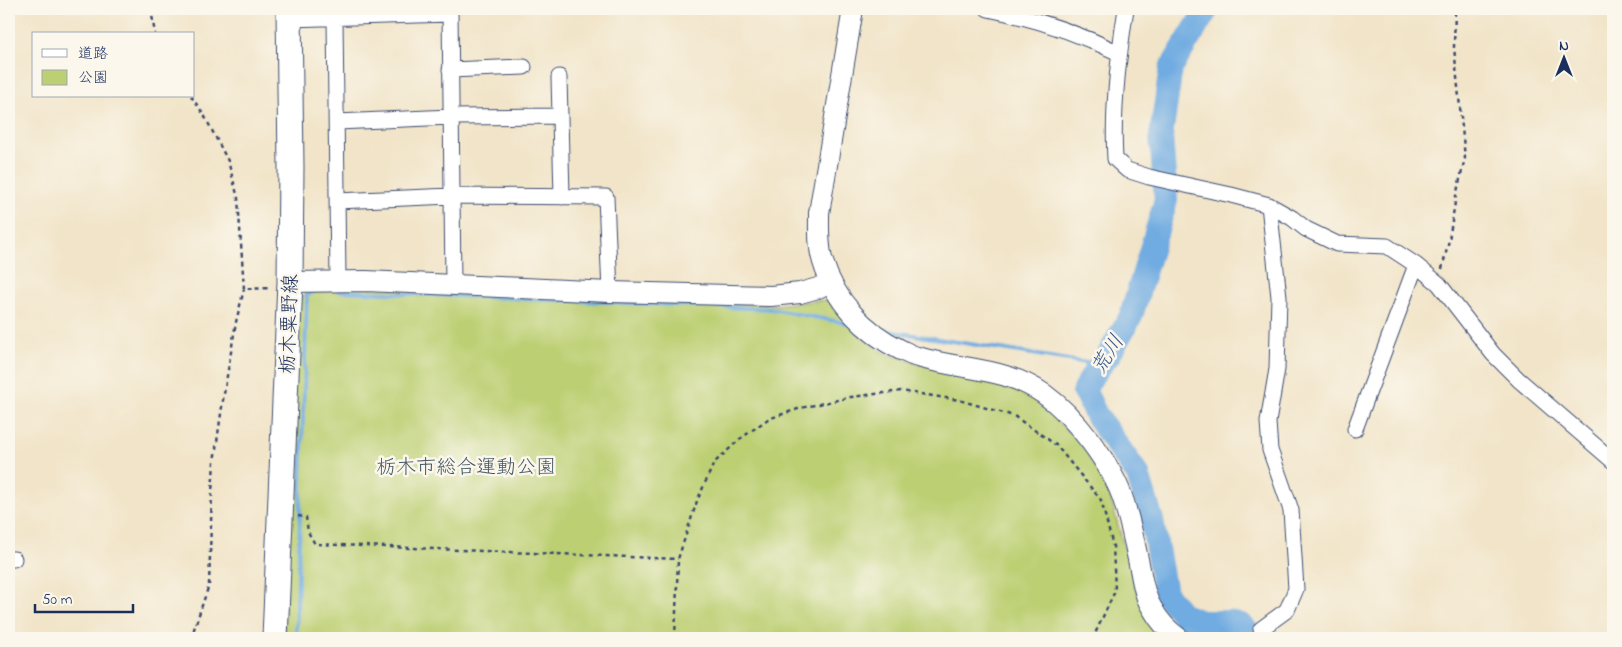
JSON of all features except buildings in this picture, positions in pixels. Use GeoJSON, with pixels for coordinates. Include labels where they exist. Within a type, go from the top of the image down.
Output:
{"type":"FeatureCollection","features":[{"type":"Feature","properties":{"kind":"main road","name":"栃木粟野線"},"geometry":{"type":"LineString","coordinates":[[275,638],[290,282],[289,14]]}},
{"type":"Feature","properties":{"kind":"street"},"geometry":{"type":"LineString","coordinates":[[856,9],[819,213],[822,260],[830,282],[848,310],[869,331],[895,347],[916,357],[1012,377],[1044,394],[1066,413],[1106,463],[1123,500],[1150,606],[1166,628],[1179,638]]}},
{"type":"Feature","properties":{"kind":"street"},"geometry":{"type":"LineString","coordinates":[[988,9],[1012,14],[1094,41],[1119,53]]}},
{"type":"Feature","properties":{"kind":"street"},"geometry":{"type":"LineString","coordinates":[[1126,9],[1119,53],[1114,134],[1115,159],[1127,170],[1149,177],[1269,205],[1292,218],[1306,229],[1337,244],[1387,246],[1416,265],[1439,284],[1493,354],[1519,380],[1613,461]]}},
{"type":"Feature","properties":{"kind":"street"},"geometry":{"type":"LineString","coordinates":[[289,14],[335,18],[450,11],[453,285]]}},
{"type":"Feature","properties":{"kind":"street"},"geometry":{"type":"LineString","coordinates":[[335,18],[338,282]]}},
{"type":"Feature","properties":{"kind":"street"},"geometry":{"type":"LineString","coordinates":[[450,70],[524,67]]}},
{"type":"Feature","properties":{"kind":"street"},"geometry":{"type":"LineString","coordinates":[[559,77],[562,197]]}},
{"type":"Feature","properties":{"kind":"street"},"geometry":{"type":"LineString","coordinates":[[337,122],[451,117],[560,116]]}},
{"type":"Feature","properties":{"kind":"street"},"geometry":{"type":"LineString","coordinates":[[337,201],[451,196],[606,197],[610,292]]}},
{"type":"Feature","properties":{"kind":"street"},"geometry":{"type":"LineString","coordinates":[[1265,638],[1260,629],[1287,610],[1296,589],[1291,510],[1270,450],[1268,422],[1276,369],[1279,297],[1269,205]]}},
{"type":"Feature","properties":{"kind":"street"},"geometry":{"type":"LineString","coordinates":[[1355,430],[1416,265]]}},
{"type":"Feature","properties":{"kind":"street"},"geometry":{"type":"LineString","coordinates":[[290,282],[453,285],[610,292],[771,296],[800,293],[818,288],[830,282]]}},
{"type":"Feature","properties":{"kind":"path"},"geometry":{"type":"LineString","coordinates":[[152,9],[155,32]]}},
{"type":"Feature","properties":{"kind":"path"},"geometry":{"type":"LineString","coordinates":[[1439,284],[1465,158],[1454,47],[1455,9]]}},
{"type":"Feature","properties":{"kind":"path"},"geometry":{"type":"LineString","coordinates":[[191,638],[209,585],[214,462],[236,322],[244,289],[238,198],[228,162],[204,115],[192,98]]}},
{"type":"Feature","properties":{"kind":"path"},"geometry":{"type":"LineString","coordinates":[[244,289],[279,288],[290,282]]}},
{"type":"Feature","properties":{"kind":"path"},"geometry":{"type":"LineString","coordinates":[[675,638],[678,559],[697,501],[714,463],[740,439],[768,419],[801,408],[850,397],[901,391],[959,400],[1014,416],[1056,445],[1101,500],[1113,546],[1115,591],[1093,638]]}},
{"type":"Feature","properties":{"kind":"path"},"geometry":{"type":"LineString","coordinates":[[279,515],[306,517],[308,532],[316,544],[678,559]]}},
{"type":"Feature","properties":{"kind":"green space","name":"栃木市総合運動公園"},"geometry":{"type":"Polygon","coordinates":[[[319,286],[774,305],[827,300],[859,335],[882,352],[930,367],[986,378],[1027,393],[1081,444],[1108,490],[1139,600],[1157,633],[1163,638],[284,638],[297,303],[308,291],[319,286]]]}},
{"type":"Feature","properties":{"kind":"waterway","name":"荒川"},"geometry":{"type":"LineString","coordinates":[[1207,9],[1171,68],[1161,136],[1166,200],[1131,316],[1108,356],[1094,373],[1084,390],[1096,415],[1138,475],[1152,520],[1165,593],[1183,615],[1201,622],[1228,622],[1241,625],[1250,634],[1251,638]]}},
{"type":"Feature","properties":{"kind":"waterway"},"geometry":{"type":"LineString","coordinates":[[296,638],[307,296],[316,290]]}},
{"type":"Feature","properties":{"kind":"waterway"},"geometry":{"type":"LineString","coordinates":[[338,291],[771,309],[851,324]]}},
{"type":"Feature","properties":{"kind":"waterway"},"geometry":{"type":"LineString","coordinates":[[883,330],[1100,365]]}}]}
